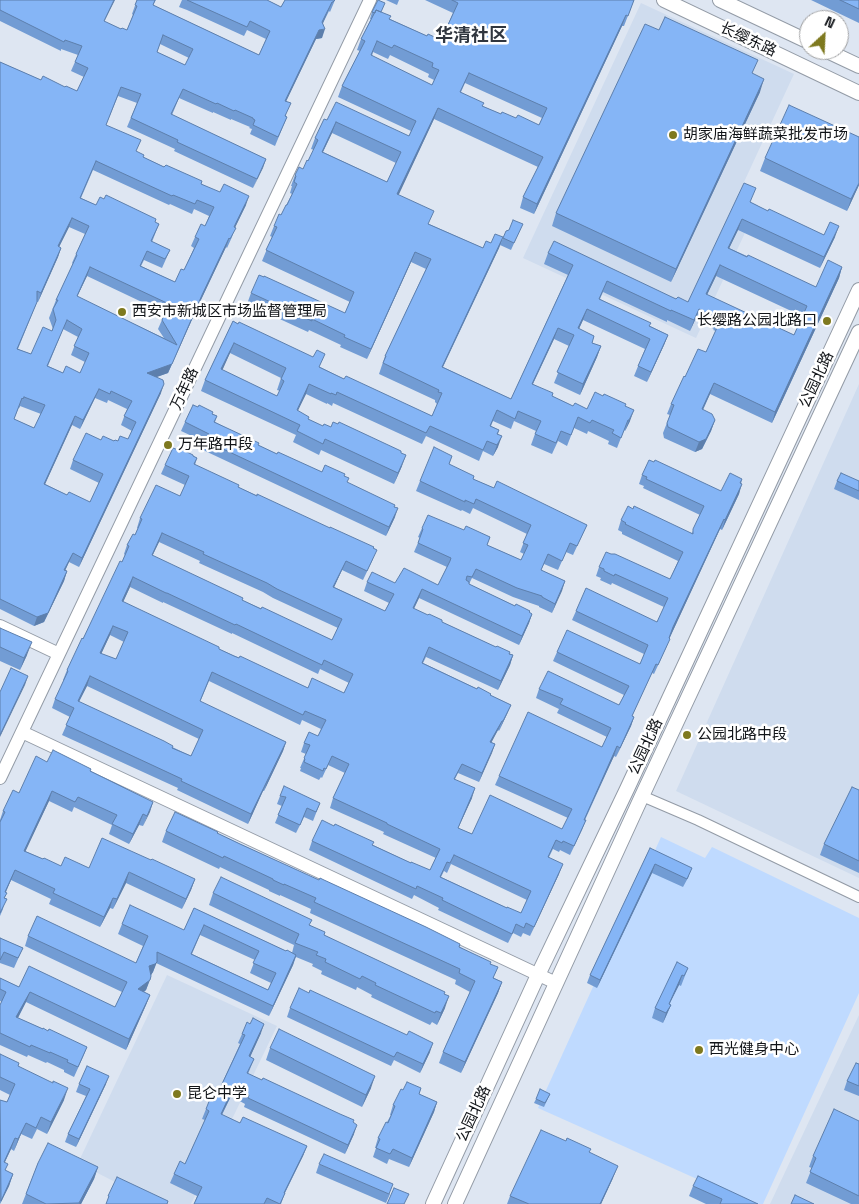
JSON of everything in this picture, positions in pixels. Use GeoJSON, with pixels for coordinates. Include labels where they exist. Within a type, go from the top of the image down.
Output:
{"type":"FeatureCollection","features":[{"type":"Feature","properties":{"kind":"main road","name":"长缨东路"},"geometry":{"type":"LineString","coordinates":[[664,0],[859,93]]}},
{"type":"Feature","properties":{"kind":"main road","name":"长缨东路"},"geometry":{"type":"LineString","coordinates":[[720,0],[799,37]]}},
{"type":"Feature","properties":{"kind":"main road"},"geometry":{"type":"LineString","coordinates":[[846,60],[859,66]]}},
{"type":"Feature","properties":{"kind":"main road","name":"公园北路"},"geometry":{"type":"LineString","coordinates":[[433,1204],[538,975],[859,290]]}},
{"type":"Feature","properties":{"kind":"main road","name":"公园北路"},"geometry":{"type":"LineString","coordinates":[[455,1204],[642,796],[859,332]]}},
{"type":"Feature","properties":{"kind":"street","name":"万年路"},"geometry":{"type":"LineString","coordinates":[[0,778],[370,0]]}},
{"type":"Feature","properties":{"kind":"street"},"geometry":{"type":"LineString","coordinates":[[0,626],[59,654]]}},
{"type":"Feature","properties":{"kind":"street"},"geometry":{"type":"LineString","coordinates":[[22,732],[556,983]]}},
{"type":"Feature","properties":{"kind":"street"},"geometry":{"type":"LineString","coordinates":[[642,796],[698,820],[859,897]]}},
{"type":"Feature","properties":{"kind":"shaded area","name":"胡家庙海鲜蔬菜批发市场"},"geometry":{"type":"Polygon","coordinates":[[[641,3],[794,74],[738,195],[758,205],[696,338],[523,258],[641,3]]]}},
{"type":"Feature","properties":{"kind":"shaded area"},"geometry":{"type":"Polygon","coordinates":[[[859,384],[859,878],[676,791],[859,384]]]}},
{"type":"Feature","properties":{"kind":"shaded area","name":"西光健身中心"},"geometry":{"type":"Polygon","coordinates":[[[661,837],[705,858],[712,847],[859,918],[859,993],[763,1204],[753,1204],[538,1108],[661,837]]]}},
{"type":"Feature","properties":{"kind":"shaded area","name":"昆仑中学"},"geometry":{"type":"Polygon","coordinates":[[[167,975],[277,1026],[191,1204],[158,1204],[78,1163],[167,975]]]}},
{"type":"Feature","properties":{"kind":"shaded area"},"geometry":{"type":"Polygon","coordinates":[[[859,1015],[859,1204],[770,1204],[859,1015]]]}},
{"type":"Feature","properties":{"kind":"building"},"geometry":{"type":"Polygon","coordinates":[[[0,0],[114,0],[104,21],[127,30],[137,6],[135,5],[137,0],[155,0],[153,5],[259,55],[270,31],[250,21],[247,27],[187,0],[267,0],[281,7],[285,0],[335,0],[332,2],[322,22],[325,29],[319,30],[285,101],[291,103],[278,137],[253,125],[255,120],[253,118],[183,89],[171,114],[266,159],[257,179],[177,142],[178,140],[131,118],[141,94],[121,87],[106,125],[141,140],[136,151],[144,155],[143,157],[202,181],[201,184],[220,192],[224,184],[249,196],[234,227],[236,228],[229,238],[202,295],[172,364],[147,373],[163,380],[164,384],[82,558],[73,553],[64,570],[67,571],[48,613],[37,617],[0,599],[0,62],[41,80],[43,76],[77,91],[88,68],[75,62],[82,46],[65,40],[64,42],[0,10],[0,0]],[[163,35],[157,52],[185,65],[193,49],[163,35]],[[96,161],[80,198],[96,205],[100,197],[104,199],[106,195],[156,219],[155,222],[159,224],[151,241],[170,250],[165,259],[147,251],[140,266],[175,282],[181,269],[184,270],[199,239],[195,237],[201,224],[205,226],[214,207],[197,200],[195,204],[172,196],[96,161]],[[72,218],[58,246],[61,248],[41,293],[37,291],[37,302],[17,349],[31,354],[43,327],[52,331],[56,320],[53,309],[58,300],[56,300],[89,226],[72,218]],[[90,267],[77,296],[177,345],[162,320],[169,304],[90,267]],[[67,320],[47,366],[63,373],[66,366],[80,373],[89,353],[74,346],[82,329],[67,320]],[[99,389],[83,420],[75,416],[44,484],[67,495],[69,492],[90,502],[103,474],[73,460],[86,433],[101,440],[103,436],[114,441],[118,441],[120,436],[128,439],[136,422],[124,416],[132,401],[111,391],[110,394],[99,389]],[[24,397],[14,419],[34,428],[45,405],[24,397]]]}},
{"type":"Feature","properties":{"kind":"building"},"geometry":{"type":"Polygon","coordinates":[[[378,0],[385,3],[381,12],[376,10],[375,13],[372,12],[378,0]]]}},
{"type":"Feature","properties":{"kind":"building"},"geometry":{"type":"Polygon","coordinates":[[[452,0],[634,0],[537,204],[523,197],[543,157],[438,108],[397,194],[434,211],[428,224],[483,248],[486,241],[491,243],[495,234],[503,237],[442,367],[511,399],[573,265],[548,253],[554,241],[676,299],[678,297],[688,302],[744,183],[756,188],[750,202],[768,211],[769,209],[824,235],[830,222],[839,226],[824,257],[742,219],[728,248],[747,257],[748,255],[816,287],[828,260],[842,267],[775,412],[714,383],[702,409],[712,414],[715,420],[706,439],[699,442],[668,427],[667,423],[674,405],[671,404],[684,376],[698,349],[706,352],[720,321],[717,320],[718,318],[699,309],[694,320],[607,281],[599,299],[651,323],[649,326],[668,335],[651,372],[638,366],[650,339],[587,309],[578,328],[594,336],[592,343],[601,346],[583,384],[557,372],[574,335],[558,328],[532,384],[553,393],[552,396],[573,406],[575,403],[587,409],[595,392],[626,404],[625,406],[634,410],[621,438],[612,433],[614,430],[592,420],[590,423],[578,417],[571,435],[561,431],[556,443],[535,434],[541,421],[518,411],[515,419],[497,410],[490,426],[499,430],[497,434],[502,436],[497,445],[487,441],[483,450],[430,426],[426,433],[337,392],[336,395],[331,394],[309,384],[297,410],[309,417],[308,419],[323,426],[324,424],[331,427],[333,422],[338,424],[339,422],[401,451],[401,453],[406,455],[398,473],[325,439],[323,444],[297,431],[300,425],[205,380],[233,321],[238,324],[239,322],[313,357],[317,350],[325,354],[319,367],[344,379],[346,376],[432,416],[442,393],[383,363],[431,259],[415,252],[371,349],[344,337],[345,335],[312,319],[312,321],[251,293],[259,275],[264,276],[345,313],[354,292],[266,250],[277,227],[274,226],[297,184],[294,182],[299,167],[303,169],[308,161],[318,140],[315,138],[324,119],[327,120],[336,102],[409,136],[416,121],[342,86],[365,41],[361,39],[376,10],[391,16],[389,19],[427,36],[428,34],[441,40],[458,3],[452,0]],[[377,41],[371,55],[432,85],[439,70],[432,67],[433,63],[394,45],[392,48],[377,41]],[[469,73],[460,92],[484,103],[482,106],[501,114],[502,112],[516,118],[518,115],[539,125],[547,108],[469,73]],[[336,122],[322,152],[387,182],[401,152],[336,122]],[[720,265],[706,294],[794,335],[807,306],[720,265]],[[234,343],[221,369],[277,396],[284,381],[281,379],[286,368],[234,343]]]}},
{"type":"Feature","properties":{"kind":"building"},"geometry":{"type":"Polygon","coordinates":[[[840,0],[859,0],[859,9],[840,0]]]}},
{"type":"Feature","properties":{"kind":"building"},"geometry":{"type":"Polygon","coordinates":[[[665,17],[758,60],[752,73],[764,79],[676,269],[556,213],[645,24],[659,30],[665,17]]]}},
{"type":"Feature","properties":{"kind":"building"},"geometry":{"type":"Polygon","coordinates":[[[789,105],[859,137],[859,183],[851,199],[765,158],[789,105]]]}},
{"type":"Feature","properties":{"kind":"building"},"geometry":{"type":"Polygon","coordinates":[[[513,220],[523,224],[514,243],[503,238],[513,220]]]}},
{"type":"Feature","properties":{"kind":"building"},"geometry":{"type":"Polygon","coordinates":[[[193,405],[198,407],[199,405],[213,412],[212,414],[217,416],[214,422],[259,443],[258,445],[322,472],[325,465],[345,474],[344,476],[349,478],[347,482],[395,505],[394,507],[398,508],[389,527],[206,441],[209,434],[185,422],[193,405]]]}},
{"type":"Feature","properties":{"kind":"building"},"geometry":{"type":"Polygon","coordinates":[[[434,447],[452,456],[449,464],[474,476],[473,479],[494,488],[497,481],[587,525],[577,546],[570,543],[562,561],[548,554],[541,570],[565,581],[555,604],[542,596],[517,588],[476,569],[472,577],[467,576],[466,580],[469,584],[530,611],[532,614],[522,636],[422,589],[413,608],[513,655],[501,681],[429,647],[422,663],[477,689],[478,687],[511,705],[490,742],[495,744],[482,773],[462,764],[454,779],[475,788],[458,828],[472,834],[490,795],[562,829],[572,809],[499,776],[528,712],[602,747],[611,728],[560,704],[563,699],[539,689],[548,671],[619,705],[629,686],[557,652],[567,630],[640,664],[648,645],[576,611],[586,588],[657,622],[668,598],[615,574],[614,576],[599,567],[606,552],[615,554],[670,579],[683,552],[625,524],[621,520],[628,506],[633,509],[634,506],[693,534],[693,529],[704,506],[646,479],[647,477],[642,475],[649,460],[654,462],[655,460],[721,491],[730,473],[742,479],[740,483],[742,484],[673,627],[670,639],[658,665],[656,664],[632,716],[634,717],[620,748],[617,746],[574,846],[556,840],[548,857],[563,864],[534,927],[526,923],[524,928],[516,924],[512,934],[442,900],[443,898],[417,886],[416,889],[312,841],[322,820],[374,842],[372,845],[430,870],[440,849],[333,798],[349,764],[332,756],[326,769],[324,768],[323,771],[304,762],[310,745],[304,743],[309,732],[318,736],[326,720],[305,711],[303,715],[212,672],[200,701],[286,742],[251,814],[181,781],[182,779],[66,725],[74,708],[55,699],[82,638],[120,561],[122,562],[129,546],[127,545],[133,534],[135,535],[142,519],[140,518],[156,485],[180,496],[189,476],[165,465],[173,448],[178,450],[179,448],[193,455],[197,458],[194,464],[239,485],[238,487],[374,547],[377,550],[367,571],[346,561],[333,587],[385,611],[394,594],[367,582],[372,572],[395,583],[404,568],[438,585],[450,561],[451,558],[418,543],[428,515],[464,530],[466,526],[490,537],[487,545],[521,560],[528,545],[523,543],[531,525],[476,499],[474,504],[465,500],[465,502],[420,481],[434,447]],[[162,533],[152,555],[243,598],[242,600],[261,609],[262,607],[332,640],[342,619],[162,533]],[[133,577],[122,601],[219,647],[219,649],[239,658],[240,656],[308,688],[312,678],[344,693],[353,674],[324,660],[322,665],[133,577]],[[113,626],[100,653],[116,659],[128,632],[113,626]],[[90,676],[78,701],[173,746],[172,748],[191,756],[203,730],[90,676]],[[454,855],[450,863],[447,862],[440,877],[521,913],[531,891],[454,855]]]}},
{"type":"Feature","properties":{"kind":"building"},"geometry":{"type":"Polygon","coordinates":[[[841,473],[859,481],[859,491],[837,481],[841,473]]]}},
{"type":"Feature","properties":{"kind":"building"},"geometry":{"type":"Polygon","coordinates":[[[0,628],[32,642],[24,658],[0,647],[0,628]]]}},
{"type":"Feature","properties":{"kind":"building"},"geometry":{"type":"Polygon","coordinates":[[[11,668],[28,676],[0,735],[0,692],[11,668]]]}},
{"type":"Feature","properties":{"kind":"building"},"geometry":{"type":"Polygon","coordinates":[[[53,750],[91,769],[90,771],[153,802],[147,816],[143,814],[133,834],[112,824],[117,815],[78,797],[75,802],[52,791],[24,851],[61,866],[65,857],[89,868],[102,838],[195,879],[186,899],[129,872],[117,899],[113,898],[104,917],[53,893],[55,889],[15,870],[5,892],[7,893],[4,898],[7,899],[0,913],[0,822],[5,812],[3,811],[13,790],[19,793],[36,756],[47,762],[53,750]]]}},
{"type":"Feature","properties":{"kind":"building"},"geometry":{"type":"Polygon","coordinates":[[[284,786],[320,803],[316,812],[307,808],[300,825],[278,815],[286,797],[280,796],[284,786]]]}},
{"type":"Feature","properties":{"kind":"building"},"geometry":{"type":"Polygon","coordinates":[[[852,787],[859,790],[859,861],[824,844],[852,787]]]}},
{"type":"Feature","properties":{"kind":"building"},"geometry":{"type":"Polygon","coordinates":[[[175,812],[240,844],[319,880],[320,878],[426,927],[460,944],[459,947],[498,967],[493,978],[502,982],[465,1062],[443,1052],[475,981],[459,973],[460,969],[314,902],[316,898],[166,831],[175,812]]]}},
{"type":"Feature","properties":{"kind":"building"},"geometry":{"type":"Polygon","coordinates":[[[650,848],[692,868],[687,879],[655,864],[600,980],[590,975],[650,848]]]}},
{"type":"Feature","properties":{"kind":"building"},"geometry":{"type":"Polygon","coordinates":[[[221,877],[312,920],[309,925],[325,932],[324,935],[445,992],[444,994],[449,996],[441,1013],[436,1011],[435,1013],[375,985],[376,983],[362,976],[360,979],[325,962],[326,959],[316,955],[318,952],[295,943],[299,934],[213,893],[221,877]]]}},
{"type":"Feature","properties":{"kind":"building"},"geometry":{"type":"Polygon","coordinates":[[[130,905],[184,930],[194,908],[296,955],[273,1006],[157,952],[157,962],[149,966],[150,980],[138,989],[150,995],[129,1039],[30,992],[16,1017],[48,1031],[49,1029],[87,1047],[78,1067],[50,1052],[31,1045],[30,1047],[0,1033],[0,1005],[6,992],[0,989],[0,978],[19,987],[29,966],[115,1007],[127,982],[28,936],[37,916],[136,963],[148,936],[122,924],[130,905]],[[204,925],[191,954],[268,990],[276,973],[253,963],[259,951],[204,925]]]}},
{"type":"Feature","properties":{"kind":"building"},"geometry":{"type":"Polygon","coordinates":[[[0,938],[23,948],[18,958],[4,952],[0,960],[0,938]]]}},
{"type":"Feature","properties":{"kind":"building"},"geometry":{"type":"Polygon","coordinates":[[[677,962],[688,968],[684,976],[682,975],[669,1004],[671,1005],[666,1013],[655,1008],[677,962]]]}},
{"type":"Feature","properties":{"kind":"building"},"geometry":{"type":"Polygon","coordinates":[[[299,988],[309,993],[310,990],[407,1035],[409,1031],[433,1043],[423,1064],[397,1052],[394,1057],[290,1008],[299,988]]]}},
{"type":"Feature","properties":{"kind":"building"},"geometry":{"type":"Polygon","coordinates":[[[253,1018],[264,1024],[249,1056],[254,1059],[247,1073],[262,1080],[263,1078],[354,1120],[353,1122],[357,1125],[348,1145],[248,1098],[249,1095],[234,1086],[221,1114],[240,1123],[243,1117],[307,1146],[280,1204],[267,1198],[264,1204],[194,1204],[202,1187],[174,1174],[180,1161],[185,1164],[209,1111],[206,1109],[210,1099],[214,1101],[245,1035],[242,1034],[247,1022],[250,1024],[253,1018]]]}},
{"type":"Feature","properties":{"kind":"building"},"geometry":{"type":"Polygon","coordinates":[[[279,1029],[375,1076],[366,1095],[270,1048],[279,1029]]]}},
{"type":"Feature","properties":{"kind":"building"},"geometry":{"type":"Polygon","coordinates":[[[0,1054],[19,1063],[18,1066],[68,1088],[51,1122],[41,1117],[36,1128],[26,1123],[18,1139],[15,1138],[4,1162],[8,1164],[5,1170],[13,1174],[1,1201],[0,1100],[7,1102],[15,1084],[0,1077],[0,1054]]]}},
{"type":"Feature","properties":{"kind":"building"},"geometry":{"type":"Polygon","coordinates":[[[856,1063],[859,1064],[859,1086],[847,1081],[856,1063]]]}},
{"type":"Feature","properties":{"kind":"building"},"geometry":{"type":"Polygon","coordinates":[[[87,1066],[109,1076],[79,1139],[68,1134],[90,1089],[79,1084],[87,1066]]]}},
{"type":"Feature","properties":{"kind":"building"},"geometry":{"type":"Polygon","coordinates":[[[407,1082],[421,1088],[419,1094],[437,1102],[412,1158],[393,1149],[390,1154],[376,1148],[380,1139],[378,1138],[386,1122],[388,1123],[395,1106],[393,1105],[407,1082]]]}},
{"type":"Feature","properties":{"kind":"building"},"geometry":{"type":"Polygon","coordinates":[[[540,1089],[550,1094],[545,1103],[536,1099],[540,1089]]]}},
{"type":"Feature","properties":{"kind":"building"},"geometry":{"type":"Polygon","coordinates":[[[834,1109],[859,1121],[859,1196],[810,1172],[816,1158],[813,1156],[834,1109]]]}},
{"type":"Feature","properties":{"kind":"building"},"geometry":{"type":"Polygon","coordinates":[[[541,1130],[566,1141],[567,1138],[591,1149],[589,1152],[618,1166],[600,1204],[529,1204],[510,1196],[541,1130]]]}},
{"type":"Feature","properties":{"kind":"building"},"geometry":{"type":"Polygon","coordinates":[[[48,1143],[98,1167],[79,1203],[46,1204],[26,1194],[48,1143]]]}},
{"type":"Feature","properties":{"kind":"building"},"geometry":{"type":"Polygon","coordinates":[[[324,1154],[393,1184],[389,1194],[319,1164],[324,1154]]]}},
{"type":"Feature","properties":{"kind":"building"},"geometry":{"type":"Polygon","coordinates":[[[698,1176],[758,1204],[720,1204],[722,1199],[693,1186],[698,1176]]]}},
{"type":"Feature","properties":{"kind":"building"},"geometry":{"type":"Polygon","coordinates":[[[117,1177],[168,1201],[167,1204],[106,1204],[117,1177]]]}},
{"type":"Feature","properties":{"kind":"building"},"geometry":{"type":"Polygon","coordinates":[[[394,1188],[409,1194],[404,1204],[387,1204],[394,1188]]]}},
{"type":"Feature","properties":{"kind":"building"},"geometry":{"type":"Polygon","coordinates":[[[795,1195],[814,1204],[791,1204],[795,1195]]]}},
{"type":"Feature","properties":{"kind":"place","name":"胡家庙海鲜蔬菜批发市场"},"geometry":{"type":"Point","coordinates":[673,135]}},
{"type":"Feature","properties":{"kind":"place","name":"西安市新城区市场监督管理局"},"geometry":{"type":"Point","coordinates":[122,312]}},
{"type":"Feature","properties":{"kind":"place","name":"长缨路公园北路口"},"geometry":{"type":"Point","coordinates":[827,321]}},
{"type":"Feature","properties":{"kind":"place","name":"万年路中段"},"geometry":{"type":"Point","coordinates":[168,445]}},
{"type":"Feature","properties":{"kind":"place","name":"公园北路中段"},"geometry":{"type":"Point","coordinates":[687,735]}},
{"type":"Feature","properties":{"kind":"place","name":"西光健身中心"},"geometry":{"type":"Point","coordinates":[699,1050]}},
{"type":"Feature","properties":{"kind":"place","name":"昆仑中学"},"geometry":{"type":"Point","coordinates":[177,1094]}},
{"type":"Feature","properties":{"kind":"district","name":"华清社区"},"geometry":{"type":"Point","coordinates":[471,36]}}]}
